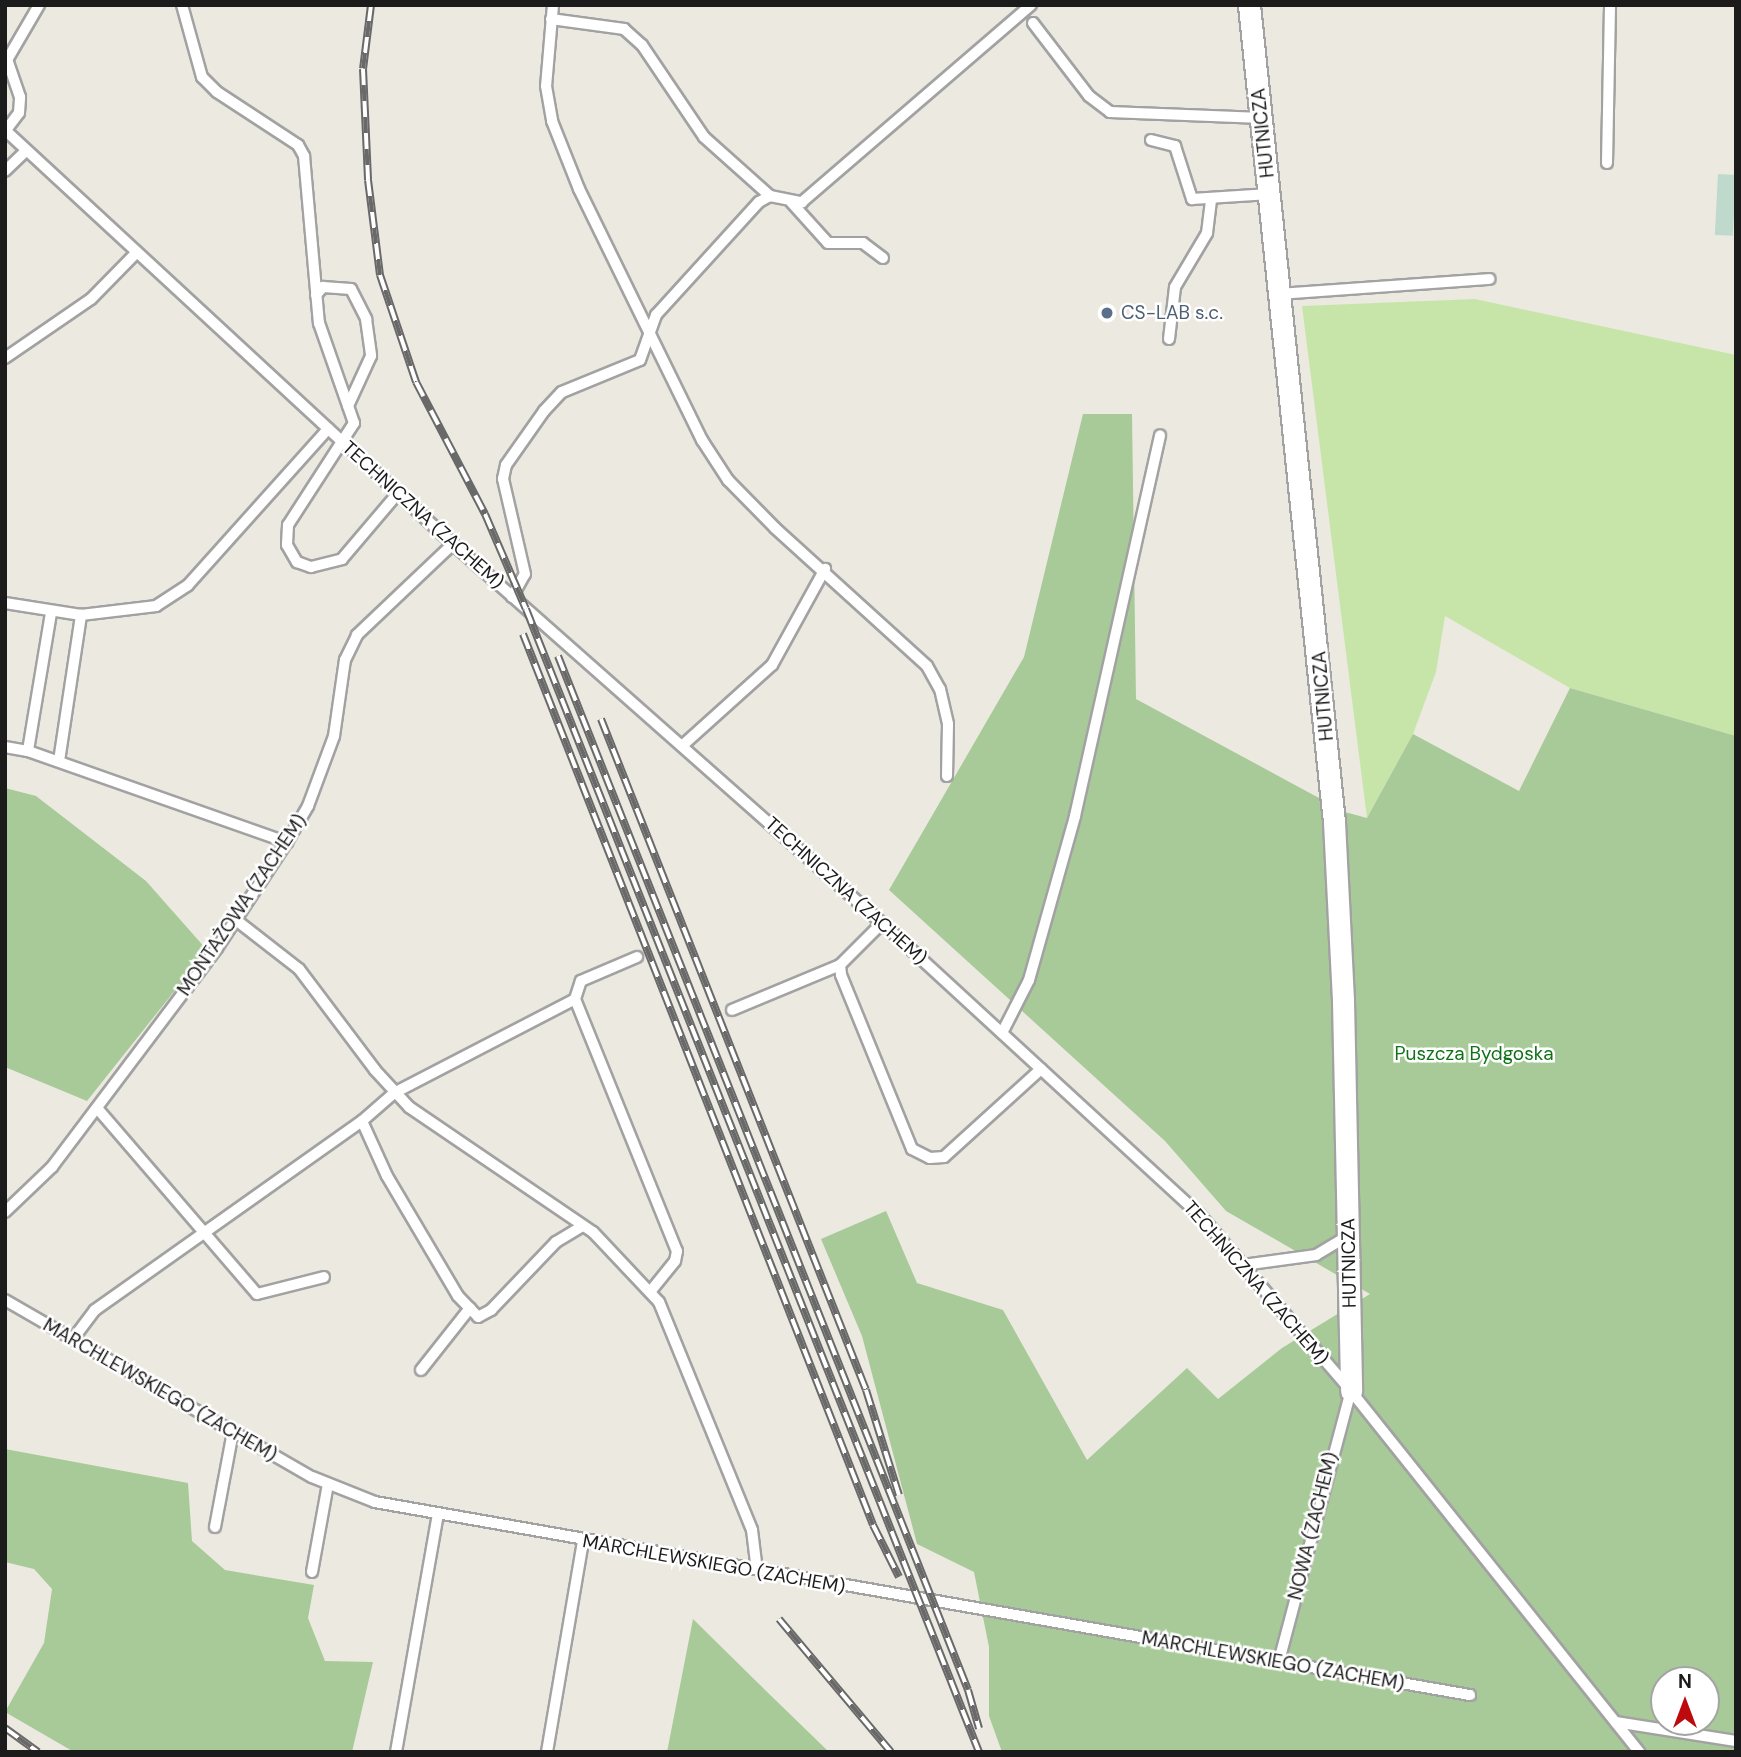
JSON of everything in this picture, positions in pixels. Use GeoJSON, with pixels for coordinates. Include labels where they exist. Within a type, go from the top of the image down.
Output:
{"type":"FeatureCollection","features":[{"type":"Feature","properties":{"kind":"street","name":"HUTNICZA"},"geometry":{"type":"LineString","coordinates":[[1249,5],[1334,822],[1351,1391]]}},
{"type":"Feature","properties":{"kind":"lane"},"geometry":{"type":"LineString","coordinates":[[6,130],[19,113],[20,97],[7,60],[39,5]]}},
{"type":"Feature","properties":{"kind":"lane"},"geometry":{"type":"LineString","coordinates":[[182,5],[202,77],[217,92],[298,145],[304,156],[319,323],[354,423],[288,525],[287,545],[297,562],[319,568],[342,559],[398,493]]}},
{"type":"Feature","properties":{"kind":"lane"},"geometry":{"type":"LineString","coordinates":[[552,5],[546,86],[552,121],[579,189],[702,440],[728,480],[775,528],[825,569],[869,616],[927,666],[940,690],[948,724],[947,776]]}},
{"type":"Feature","properties":{"kind":"lane"},"geometry":{"type":"LineString","coordinates":[[551,19],[624,29],[642,45],[705,137],[770,196],[802,202],[860,155],[937,83],[1031,5]]}},
{"type":"Feature","properties":{"kind":"lane"},"geometry":{"type":"LineString","coordinates":[[1607,163],[1610,5]]}},
{"type":"Feature","properties":{"kind":"lane"},"geometry":{"type":"LineString","coordinates":[[1033,23],[1089,96],[1110,112],[1262,118]]}},
{"type":"Feature","properties":{"kind":"lane","name":"TECHNICZNA (ZACHEM)"},"geometry":{"type":"LineString","coordinates":[[6,130],[135,254],[453,544],[882,923],[1199,1214],[1351,1391],[1639,1752]]}},
{"type":"Feature","properties":{"kind":"lane"},"geometry":{"type":"LineString","coordinates":[[1151,140],[1175,146],[1192,199],[1270,194]]}},
{"type":"Feature","properties":{"kind":"lane"},"geometry":{"type":"LineString","coordinates":[[5,171],[26,151]]}},
{"type":"Feature","properties":{"kind":"lane"},"geometry":{"type":"LineString","coordinates":[[512,597],[524,573],[505,487],[506,465],[562,392],[640,360],[656,316],[759,202],[770,196]]}},
{"type":"Feature","properties":{"kind":"lane"},"geometry":{"type":"LineString","coordinates":[[1169,339],[1175,287],[1208,233],[1211,198]]}},
{"type":"Feature","properties":{"kind":"lane"},"geometry":{"type":"LineString","coordinates":[[791,202],[828,243],[863,243],[883,258]]}},
{"type":"Feature","properties":{"kind":"lane"},"geometry":{"type":"LineString","coordinates":[[5,358],[91,299],[135,254]]}},
{"type":"Feature","properties":{"kind":"lane"},"geometry":{"type":"LineString","coordinates":[[1280,294],[1489,279]]}},
{"type":"Feature","properties":{"kind":"lane"},"geometry":{"type":"LineString","coordinates":[[316,295],[323,287],[351,289],[366,319],[371,356],[348,406]]}},
{"type":"Feature","properties":{"kind":"lane"},"geometry":{"type":"LineString","coordinates":[[5,603],[51,613],[81,615],[156,606],[188,586],[328,429]]}},
{"type":"Feature","properties":{"kind":"lane"},"geometry":{"type":"LineString","coordinates":[[1002,1033],[1029,980],[1075,816],[1160,435]]}},
{"type":"Feature","properties":{"kind":"lane","name":"MONTAŻOWA (ZACHEM)"},"geometry":{"type":"LineString","coordinates":[[5,1212],[52,1167],[236,920],[308,806],[334,736],[345,660],[357,635],[453,544]]}},
{"type":"Feature","properties":{"kind":"lane"},"geometry":{"type":"LineString","coordinates":[[683,745],[772,665],[825,569]]}},
{"type":"Feature","properties":{"kind":"lane"},"geometry":{"type":"LineString","coordinates":[[28,751],[51,613]]}},
{"type":"Feature","properties":{"kind":"lane"},"geometry":{"type":"LineString","coordinates":[[58,761],[81,615]]}},
{"type":"Feature","properties":{"kind":"lane"},"geometry":{"type":"LineString","coordinates":[[5,747],[58,761],[287,842]]}},
{"type":"Feature","properties":{"kind":"lane"},"geometry":{"type":"LineString","coordinates":[[236,920],[299,969],[394,1093],[583,1226],[623,1260],[659,1302],[716,1434],[752,1530],[757,1569]]}},
{"type":"Feature","properties":{"kind":"lane"},"geometry":{"type":"LineString","coordinates":[[732,1010],[841,965],[882,923]]}},
{"type":"Feature","properties":{"kind":"lane"},"geometry":{"type":"LineString","coordinates":[[637,957],[581,981],[574,990],[575,999],[677,1251],[675,1261],[650,1292]]}},
{"type":"Feature","properties":{"kind":"lane"},"geometry":{"type":"LineString","coordinates":[[841,965],[912,1149],[930,1158],[944,1157],[1041,1069]]}},
{"type":"Feature","properties":{"kind":"lane"},"geometry":{"type":"LineString","coordinates":[[74,1339],[95,1310],[362,1121],[394,1093],[575,999]]}},
{"type":"Feature","properties":{"kind":"lane"},"geometry":{"type":"LineString","coordinates":[[97,1108],[257,1294],[324,1277]]}},
{"type":"Feature","properties":{"kind":"lane"},"geometry":{"type":"LineString","coordinates":[[362,1121],[387,1176],[458,1296],[483,1317],[556,1242],[583,1226]]}},
{"type":"Feature","properties":{"kind":"lane"},"geometry":{"type":"LineString","coordinates":[[1243,1265],[1316,1255],[1348,1236]]}},
{"type":"Feature","properties":{"kind":"lane","name":"MARCHLEWSKIEGO (ZACHEM)"},"geometry":{"type":"LineString","coordinates":[[5,1300],[233,1432],[328,1484],[374,1502],[583,1541],[757,1569],[918,1601],[1470,1695]]}},
{"type":"Feature","properties":{"kind":"lane"},"geometry":{"type":"LineString","coordinates":[[421,1370],[470,1308]]}},
{"type":"Feature","properties":{"kind":"lane","name":"NOWA (ZACHEM)"},"geometry":{"type":"LineString","coordinates":[[1279,1661],[1351,1391]]}},
{"type":"Feature","properties":{"kind":"lane"},"geometry":{"type":"LineString","coordinates":[[215,1527],[233,1432]]}},
{"type":"Feature","properties":{"kind":"lane"},"geometry":{"type":"LineString","coordinates":[[312,1572],[328,1484]]}},
{"type":"Feature","properties":{"kind":"lane"},"geometry":{"type":"LineString","coordinates":[[396,1752],[439,1514]]}},
{"type":"Feature","properties":{"kind":"lane"},"geometry":{"type":"LineString","coordinates":[[547,1752],[583,1541]]}},
{"type":"Feature","properties":{"kind":"lane"},"geometry":{"type":"LineString","coordinates":[[1616,1722],[1736,1741]]}},
{"type":"Feature","properties":{"kind":"green space"},"geometry":{"type":"Polygon","coordinates":[[[1718,174],[1736,175],[1733,236],[1715,235],[1718,174]]]}},
{"type":"Feature","properties":{"kind":"green space"},"geometry":{"type":"Polygon","coordinates":[[[1475,299],[1736,355],[1736,736],[1570,688],[1445,616],[1436,672],[1413,734],[1367,818],[1302,306],[1475,299]]]}},
{"type":"Feature","properties":{"kind":"green space","name":"Puszcza Bydgoska"},"geometry":{"type":"Polygon","coordinates":[[[1083,414],[1132,414],[1136,699],[1345,812],[1367,818],[1413,734],[1519,791],[1570,688],[1736,736],[1736,1752],[1002,1752],[989,1716],[989,1647],[974,1572],[917,1544],[862,1336],[821,1239],[886,1211],[917,1283],[1003,1310],[1087,1460],[1187,1368],[1218,1399],[1282,1348],[1370,1294],[1226,1211],[1165,1141],[889,890],[1024,657],[1083,414]]]}},
{"type":"Feature","properties":{"kind":"green space"},"geometry":{"type":"Polygon","coordinates":[[[5,788],[36,796],[146,881],[207,950],[87,1101],[5,1067],[5,788]]]}},
{"type":"Feature","properties":{"kind":"green space"},"geometry":{"type":"Polygon","coordinates":[[[5,1449],[188,1483],[192,1541],[225,1570],[314,1585],[308,1618],[325,1661],[373,1662],[352,1752],[74,1752],[5,1712],[44,1643],[52,1589],[34,1569],[5,1562],[5,1449]]]}},
{"type":"Feature","properties":{"kind":"green space"},"geometry":{"type":"Polygon","coordinates":[[[693,1619],[758,1683],[829,1752],[667,1752],[693,1619]]]}},
{"type":"Feature","properties":{"kind":"railway"},"geometry":{"type":"LineString","coordinates":[[371,5],[363,69],[368,180],[380,275],[416,382],[485,514],[526,609],[979,1752]]}},
{"type":"Feature","properties":{"kind":"railway"},"geometry":{"type":"LineString","coordinates":[[523,634],[873,1525],[899,1577]]}},
{"type":"Feature","properties":{"kind":"railway"},"geometry":{"type":"LineString","coordinates":[[558,656],[968,1690],[979,1728]]}},
{"type":"Feature","properties":{"kind":"railway"},"geometry":{"type":"LineString","coordinates":[[601,719],[866,1390],[899,1495]]}},
{"type":"Feature","properties":{"kind":"railway"},"geometry":{"type":"LineString","coordinates":[[779,1619],[891,1752]]}},
{"type":"Feature","properties":{"kind":"railway"},"geometry":{"type":"LineString","coordinates":[[5,1728],[38,1752]]}},
{"type":"Feature","properties":{"kind":"place","name":"CS-LAB s.c."},"geometry":{"type":"Point","coordinates":[1107,313]}}]}
